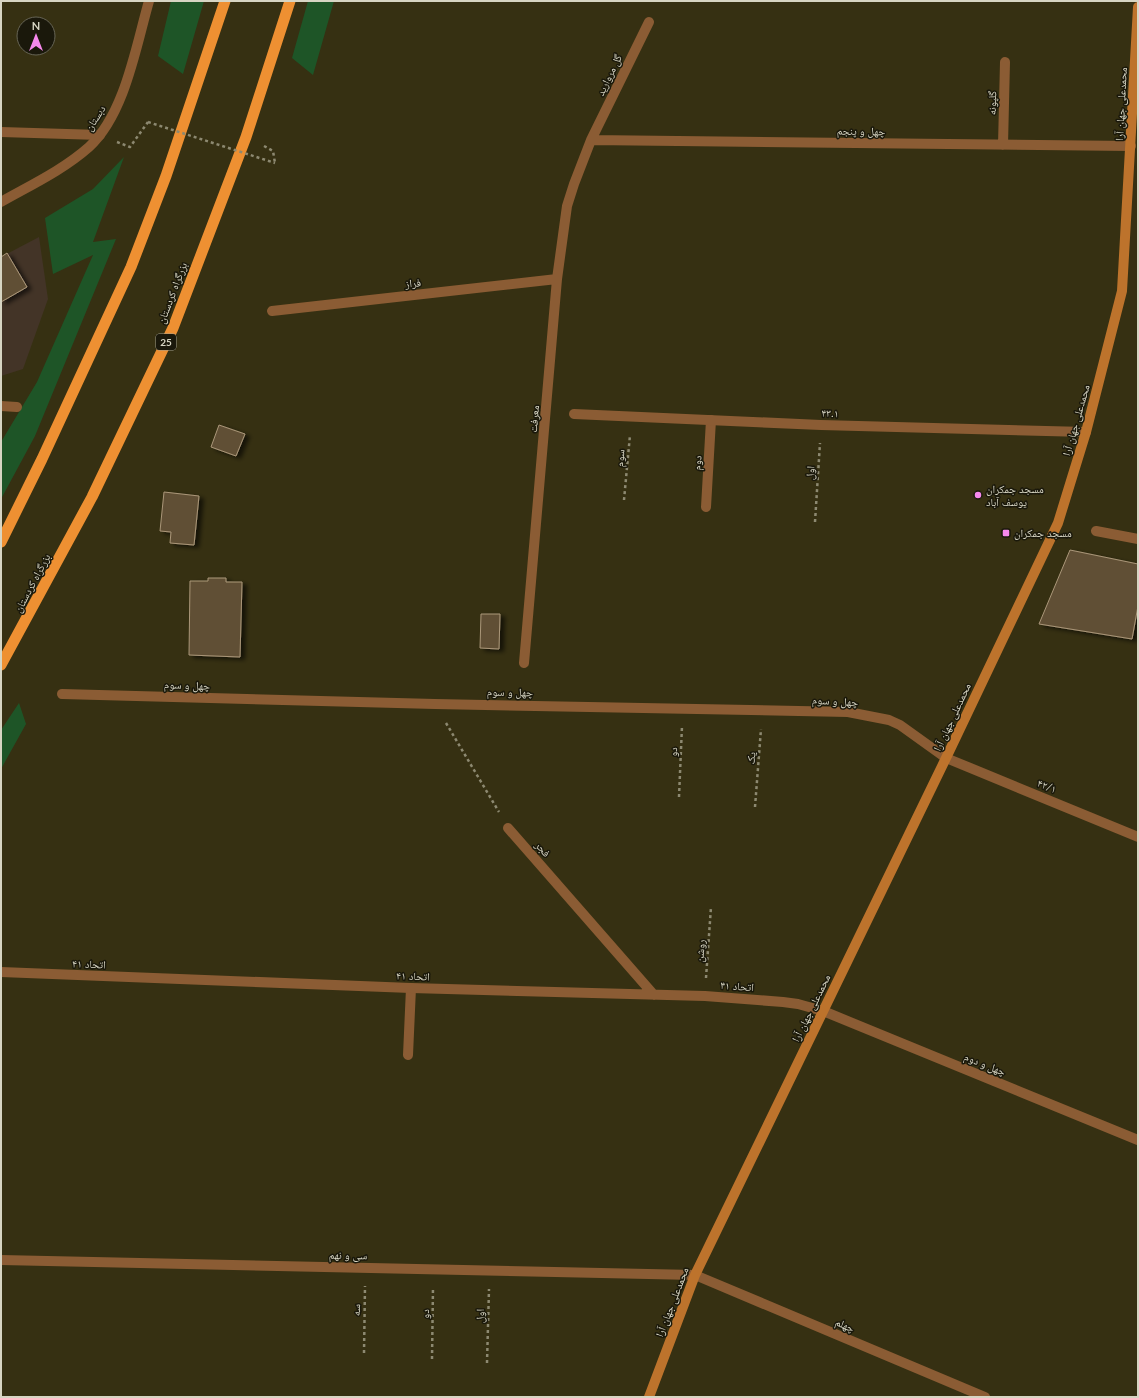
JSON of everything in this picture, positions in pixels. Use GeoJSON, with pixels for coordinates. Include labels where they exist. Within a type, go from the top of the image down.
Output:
{"type":"FeatureCollection","features":[{"type":"Feature","properties":{"kind":"highway"},"geometry":{"type":"LineString","coordinates":[[1,542],[42,459],[131,267],[166,176],[225,1]]}},
{"type":"Feature","properties":{"kind":"highway","name":"بزرگراه کردستان"},"geometry":{"type":"LineString","coordinates":[[1,666],[92,497],[173,328],[246,136],[290,1]]}},
{"type":"Feature","properties":{"kind":"main road","name":"محمدعلی جهان آرا"},"geometry":{"type":"LineString","coordinates":[[649,1397],[695,1275],[946,758],[1058,523],[1086,432],[1122,291],[1138,7]]}},
{"type":"Feature","properties":{"kind":"street","name":"دبستان"},"geometry":{"type":"LineString","coordinates":[[1,202],[76,157],[100,135],[111,117],[119,99],[149,1]]}},
{"type":"Feature","properties":{"kind":"street","name":"گل مروارید"},"geometry":{"type":"LineString","coordinates":[[591,140],[649,22]]}},
{"type":"Feature","properties":{"kind":"street","name":"گلپونه"},"geometry":{"type":"LineString","coordinates":[[1003,145],[1005,62]]}},
{"type":"Feature","properties":{"kind":"street"},"geometry":{"type":"LineString","coordinates":[[1,132],[100,135]]}},
{"type":"Feature","properties":{"kind":"street","name":"چهل و پنجم"},"geometry":{"type":"LineString","coordinates":[[591,140],[1131,146]]}},
{"type":"Feature","properties":{"kind":"street","name":"معرفت"},"geometry":{"type":"LineString","coordinates":[[524,663],[557,279],[567,206],[591,140]]}},
{"type":"Feature","properties":{"kind":"street","name":"فراز"},"geometry":{"type":"LineString","coordinates":[[272,311],[557,279]]}},
{"type":"Feature","properties":{"kind":"street"},"geometry":{"type":"LineString","coordinates":[[1,406],[17,407]]}},
{"type":"Feature","properties":{"kind":"street","name":"۴۳.۱"},"geometry":{"type":"LineString","coordinates":[[574,414],[821,425],[1086,432]]}},
{"type":"Feature","properties":{"kind":"street","name":"دوم"},"geometry":{"type":"LineString","coordinates":[[706,507],[712,420]]}},
{"type":"Feature","properties":{"kind":"street"},"geometry":{"type":"LineString","coordinates":[[1096,531],[1138,539]]}},
{"type":"Feature","properties":{"kind":"street","name":"چهل و سوم"},"geometry":{"type":"LineString","coordinates":[[62,694],[435,704],[848,712],[889,720],[900,725],[946,758]]}},
{"type":"Feature","properties":{"kind":"street","name":"۴۲/۱"},"geometry":{"type":"LineString","coordinates":[[946,758],[1138,837]]}},
{"type":"Feature","properties":{"kind":"street","name":"فجر"},"geometry":{"type":"LineString","coordinates":[[508,828],[654,995]]}},
{"type":"Feature","properties":{"kind":"street","name":"اتحاد ۴۱"},"geometry":{"type":"LineString","coordinates":[[1,972],[411,988],[705,996],[783,1002],[798,1004],[823,1011]]}},
{"type":"Feature","properties":{"kind":"street"},"geometry":{"type":"LineString","coordinates":[[408,1055],[411,988]]}},
{"type":"Feature","properties":{"kind":"street","name":"چهل و دوم"},"geometry":{"type":"LineString","coordinates":[[823,1011],[1138,1140]]}},
{"type":"Feature","properties":{"kind":"street","name":"سی و نهم"},"geometry":{"type":"LineString","coordinates":[[1,1260],[695,1275]]}},
{"type":"Feature","properties":{"kind":"street","name":"چهلم"},"geometry":{"type":"LineString","coordinates":[[695,1275],[985,1397]]}},
{"type":"Feature","properties":{"kind":"path"},"geometry":{"type":"LineString","coordinates":[[130,147],[148,122],[275,163],[272,151]]}},
{"type":"Feature","properties":{"kind":"path","name":"سوم"},"geometry":{"type":"LineString","coordinates":[[624,500],[631,416]]}},
{"type":"Feature","properties":{"kind":"path","name":"اول"},"geometry":{"type":"LineString","coordinates":[[815,522],[821,425]]}},
{"type":"Feature","properties":{"kind":"path"},"geometry":{"type":"LineString","coordinates":[[435,704],[508,828]]}},
{"type":"Feature","properties":{"kind":"path","name":"دو"},"geometry":{"type":"LineString","coordinates":[[679,797],[683,708]]}},
{"type":"Feature","properties":{"kind":"path","name":"یک"},"geometry":{"type":"LineString","coordinates":[[755,807],[762,710]]}},
{"type":"Feature","properties":{"kind":"path","name":"روشن"},"geometry":{"type":"LineString","coordinates":[[705,996],[711,907]]}},
{"type":"Feature","properties":{"kind":"path","name":"سه"},"geometry":{"type":"LineString","coordinates":[[364,1353],[365,1268]]}},
{"type":"Feature","properties":{"kind":"path","name":"دو"},"geometry":{"type":"LineString","coordinates":[[432,1359],[433,1269]]}},
{"type":"Feature","properties":{"kind":"path","name":"اول"},"geometry":{"type":"LineString","coordinates":[[487,1363],[489,1270]]}},
{"type":"Feature","properties":{"kind":"shaded area"},"geometry":{"type":"Polygon","coordinates":[[[39,237],[48,299],[23,369],[1,376],[1,257],[39,237]]]}},
{"type":"Feature","properties":{"kind":"green space"},"geometry":{"type":"Polygon","coordinates":[[[171,1],[204,1],[183,74],[158,56],[171,1]]]}},
{"type":"Feature","properties":{"kind":"green space"},"geometry":{"type":"Polygon","coordinates":[[[308,1],[334,1],[313,75],[292,58],[308,1]]]}},
{"type":"Feature","properties":{"kind":"green space"},"geometry":{"type":"Polygon","coordinates":[[[124,157],[93,242],[116,239],[35,436],[1,499],[1,442],[37,382],[93,255],[53,274],[45,218],[93,189],[124,157]]]}},
{"type":"Feature","properties":{"kind":"green space"},"geometry":{"type":"Polygon","coordinates":[[[19,703],[26,724],[1,769],[1,730],[19,703]]]}},
{"type":"Feature","properties":{"kind":"building"},"geometry":{"type":"Polygon","coordinates":[[[7,253],[27,287],[1,302],[1,257],[7,253]]]}},
{"type":"Feature","properties":{"kind":"building"},"geometry":{"type":"Polygon","coordinates":[[[219,425],[245,434],[236,456],[211,447],[219,425]]]}},
{"type":"Feature","properties":{"kind":"building"},"geometry":{"type":"Polygon","coordinates":[[[164,492],[199,496],[194,545],[170,543],[171,532],[160,531],[164,492]]]}},
{"type":"Feature","properties":{"kind":"building"},"geometry":{"type":"Polygon","coordinates":[[[1070,550],[1138,564],[1138,606],[1132,639],[1039,624],[1070,550]]]}},
{"type":"Feature","properties":{"kind":"building"},"geometry":{"type":"Polygon","coordinates":[[[208,578],[226,578],[226,582],[242,582],[240,657],[189,655],[190,581],[208,581],[208,578]]]}},
{"type":"Feature","properties":{"kind":"building"},"geometry":{"type":"Polygon","coordinates":[[[481,614],[500,614],[499,649],[480,648],[481,614]]]}},
{"type":"Feature","properties":{"kind":"place","name":"مسجد جمکران یوسف آباد"},"geometry":{"type":"Point","coordinates":[978,495]}},
{"type":"Feature","properties":{"kind":"place","name":"مسجد جمکران"},"geometry":{"type":"Point","coordinates":[1006,533]}}]}
